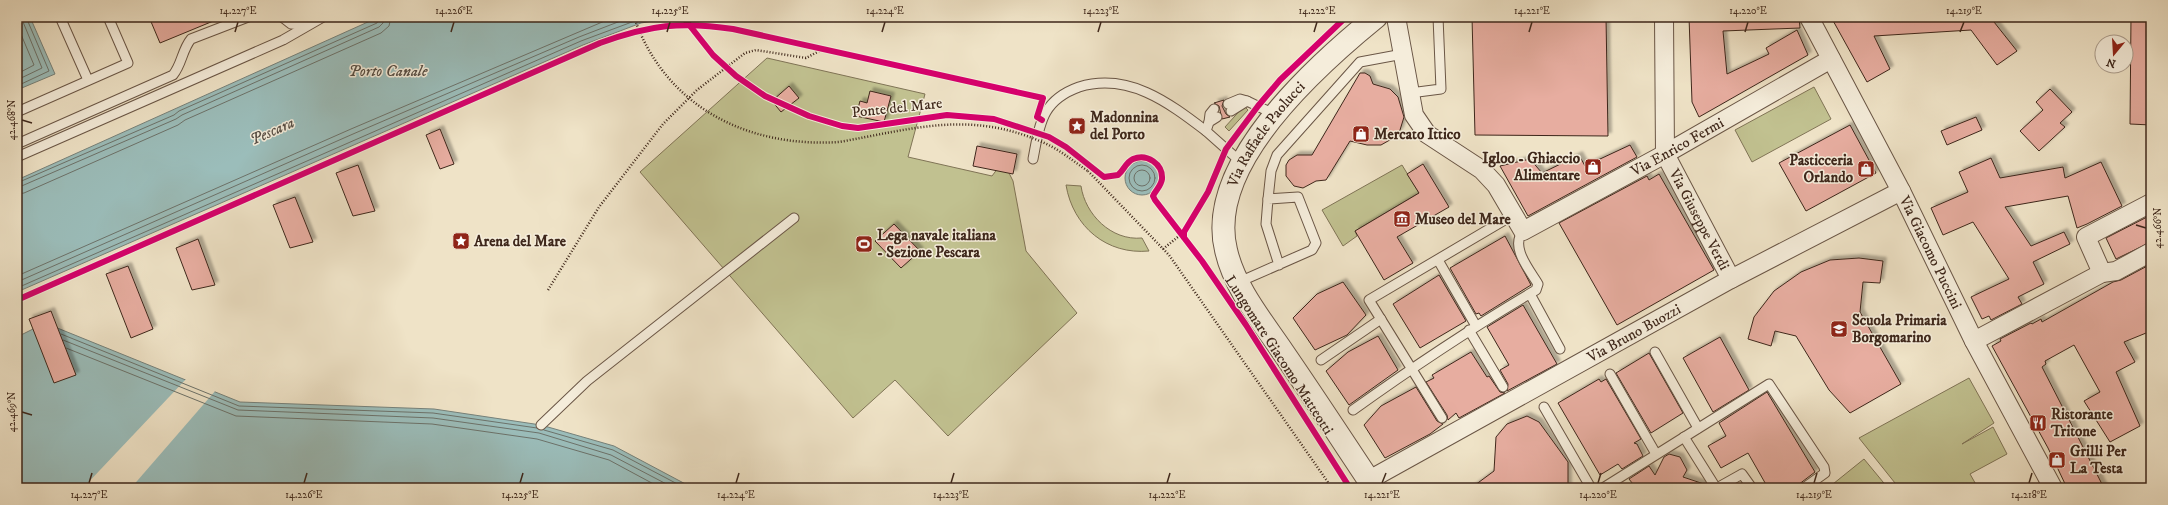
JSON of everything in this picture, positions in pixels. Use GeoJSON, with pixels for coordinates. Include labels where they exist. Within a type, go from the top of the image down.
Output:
{"type":"FeatureCollection","features":[{"type":"Feature","properties":{"kind":"street","name":"Via Raffaele Paolucci"},"geometry":{"type":"LineString","coordinates":[[1239,282],[1226,250],[1223,223],[1230,193],[1242,163],[1256,139],[1274,114],[1311,76],[1376,17]]}},
{"type":"Feature","properties":{"kind":"street"},"geometry":{"type":"LineString","coordinates":[[1396,17],[1414,115],[1427,134],[1482,170],[1496,185],[1512,216],[1523,231]]}},
{"type":"Feature","properties":{"kind":"street","name":"Via Giuseppe Verdi"},"geometry":{"type":"LineString","coordinates":[[1664,17],[1665,154],[1731,279]]}},
{"type":"Feature","properties":{"kind":"street","name":"Via Giacomo Puccini"},"geometry":{"type":"LineString","coordinates":[[1809,17],[1901,191],[1974,341],[2053,488]]}},
{"type":"Feature","properties":{"kind":"street","name":"Via Enrico Fermi"},"geometry":{"type":"LineString","coordinates":[[1523,231],[1665,154],[1831,59]]}},
{"type":"Feature","properties":{"kind":"street","name":"Via Bruno Buozzi"},"geometry":{"type":"LineString","coordinates":[[1371,484],[1731,279],[1901,191]]}},
{"type":"Feature","properties":{"kind":"street"},"geometry":{"type":"LineString","coordinates":[[2102,273],[2086,237],[2151,203]]}},
{"type":"Feature","properties":{"kind":"street"},"geometry":{"type":"LineString","coordinates":[[1974,341],[2102,273],[2116,271],[2151,252]]}},
{"type":"Feature","properties":{"kind":"street","name":"Lungomare Giacomo Matteotti"},"geometry":{"type":"LineString","coordinates":[[1239,282],[1260,317],[1371,484]]}},
{"type":"Feature","properties":{"kind":"lane"},"geometry":{"type":"LineString","coordinates":[[60,17],[88,80]]}},
{"type":"Feature","properties":{"kind":"lane"},"geometry":{"type":"LineString","coordinates":[[17,112],[128,63],[108,17]]}},
{"type":"Feature","properties":{"kind":"lane"},"geometry":{"type":"LineString","coordinates":[[17,144],[172,75],[178,70],[186,45],[191,39],[248,17]]}},
{"type":"Feature","properties":{"kind":"lane"},"geometry":{"type":"LineString","coordinates":[[282,17],[291,24],[298,26],[323,17]]}},
{"type":"Feature","properties":{"kind":"lane"},"geometry":{"type":"LineString","coordinates":[[1410,93],[1440,89],[1438,17]]}},
{"type":"Feature","properties":{"kind":"lane"},"geometry":{"type":"LineString","coordinates":[[17,157],[283,40],[315,20]]}},
{"type":"Feature","properties":{"kind":"lane"},"geometry":{"type":"LineString","coordinates":[[1279,265],[1266,224],[1271,171],[1277,155],[1360,62],[1403,54]]}},
{"type":"Feature","properties":{"kind":"lane"},"geometry":{"type":"LineString","coordinates":[[1033,159],[1040,127],[1048,108],[1065,93],[1085,86],[1108,82],[1125,84],[1141,89],[1184,114],[1206,131],[1242,163]]}},
{"type":"Feature","properties":{"kind":"lane"},"geometry":{"type":"LineString","coordinates":[[1230,107],[1247,101],[1274,114]]}},
{"type":"Feature","properties":{"kind":"lane"},"geometry":{"type":"LineString","coordinates":[[1206,131],[1213,116]]}},
{"type":"Feature","properties":{"kind":"lane"},"geometry":{"type":"LineString","coordinates":[[1239,282],[1312,250],[1316,243],[1298,198],[1268,199]]}},
{"type":"Feature","properties":{"kind":"lane"},"geometry":{"type":"LineString","coordinates":[[1442,418],[1370,300],[1512,216]]}},
{"type":"Feature","properties":{"kind":"lane"},"geometry":{"type":"LineString","coordinates":[[541,424],[587,381],[794,218]]}},
{"type":"Feature","properties":{"kind":"lane"},"geometry":{"type":"LineString","coordinates":[[1353,410],[1412,368],[1473,328],[1536,290],[1538,284],[1519,250],[1517,240],[1523,231]]}},
{"type":"Feature","properties":{"kind":"lane"},"geometry":{"type":"LineString","coordinates":[[1438,260],[1503,387]]}},
{"type":"Feature","properties":{"kind":"lane"},"geometry":{"type":"LineString","coordinates":[[1530,294],[1560,349]]}},
{"type":"Feature","properties":{"kind":"lane"},"geometry":{"type":"LineString","coordinates":[[1321,360],[1381,319]]}},
{"type":"Feature","properties":{"kind":"lane"},"geometry":{"type":"LineString","coordinates":[[1656,352],[1698,428]]}},
{"type":"Feature","properties":{"kind":"lane"},"geometry":{"type":"LineString","coordinates":[[1610,374],[1656,454]]}},
{"type":"Feature","properties":{"kind":"lane"},"geometry":{"type":"LineString","coordinates":[[1609,486],[1656,454],[1769,384],[1824,467],[1825,473],[1822,477],[1804,488]]}},
{"type":"Feature","properties":{"kind":"lane"},"geometry":{"type":"LineString","coordinates":[[1544,407],[1591,488]]}},
{"type":"Feature","properties":{"kind":"lane"},"geometry":{"type":"LineString","coordinates":[[1684,437],[1716,488],[1742,474],[1752,488]]}},
{"type":"Feature","properties":{"kind":"path"},"geometry":{"type":"LineString","coordinates":[[634,32],[648,28]]}},
{"type":"Feature","properties":{"kind":"path"},"geometry":{"type":"LineString","coordinates":[[816,47],[831,51]]}},
{"type":"Feature","properties":{"kind":"path"},"geometry":{"type":"LineString","coordinates":[[548,290],[599,207],[663,124],[697,90],[745,53],[756,50],[806,58],[823,49]]}},
{"type":"Feature","properties":{"kind":"path"},"geometry":{"type":"LineString","coordinates":[[720,62],[732,72]]}},
{"type":"Feature","properties":{"kind":"path"},"geometry":{"type":"LineString","coordinates":[[1041,134],[1066,147],[1090,169],[1102,176]]}},
{"type":"Feature","properties":{"kind":"path"},"geometry":{"type":"LineString","coordinates":[[1163,249],[1183,234],[1189,225]]}},
{"type":"Feature","properties":{"kind":"path"},"geometry":{"type":"LineString","coordinates":[[1175,226],[1183,234]]}},
{"type":"Feature","properties":{"kind":"green space","name":"Lega navale italiana - Sezione Pescara"},"geometry":{"type":"Polygon","coordinates":[[[767,58],[925,94],[908,157],[992,176],[1001,164],[1005,165],[1013,181],[1026,251],[1077,313],[948,436],[895,380],[853,418],[640,172],[767,58]]]}},
{"type":"Feature","properties":{"kind":"green space"},"geometry":{"type":"Polygon","coordinates":[[[1814,87],[1831,119],[1752,162],[1735,130],[1814,87]]]}},
{"type":"Feature","properties":{"kind":"green space"},"geometry":{"type":"Polygon","coordinates":[[[1244,106],[1248,110],[1229,131],[1225,127],[1244,106]]]}},
{"type":"Feature","properties":{"kind":"green space"},"geometry":{"type":"Polygon","coordinates":[[[1402,165],[1419,193],[1355,231],[1357,236],[1343,246],[1322,210],[1402,165]]]}},
{"type":"Feature","properties":{"kind":"green space"},"geometry":{"type":"Polygon","coordinates":[[[1066,185],[1081,186],[1083,196],[1088,206],[1101,224],[1120,235],[1131,238],[1142,238],[1149,251],[1134,251],[1119,248],[1106,243],[1094,235],[1076,214],[1066,185]]]}},
{"type":"Feature","properties":{"kind":"green space"},"geometry":{"type":"Polygon","coordinates":[[[1969,378],[1994,423],[1962,444],[1993,427],[2007,454],[1970,474],[1978,488],[1899,488],[1859,438],[1969,378]]]}},
{"type":"Feature","properties":{"kind":"green space"},"geometry":{"type":"Polygon","coordinates":[[[1864,459],[1888,488],[1828,488],[1864,459]]]}},
{"type":"Feature","properties":{"kind":"water"},"geometry":{"type":"Polygon","coordinates":[[[17,17],[30,17],[55,74],[17,90],[17,17]]]}},
{"type":"Feature","properties":{"kind":"water","name":"Porto Canale"},"geometry":{"type":"Polygon","coordinates":[[[379,17],[677,17],[641,23],[583,45],[17,292],[17,180],[379,17]]]}},
{"type":"Feature","properties":{"kind":"water"},"geometry":{"type":"Polygon","coordinates":[[[1139,161],[1145,161],[1149,162],[1156,168],[1159,178],[1158,185],[1152,192],[1145,195],[1139,195],[1135,194],[1128,188],[1125,181],[1125,175],[1126,171],[1132,164],[1139,161]]]}},
{"type":"Feature","properties":{"kind":"water"},"geometry":{"type":"Polygon","coordinates":[[[45,323],[240,402],[434,409],[541,425],[614,446],[693,488],[17,488],[17,337],[45,323]]]}},
{"type":"Feature","properties":{"kind":"pier"},"geometry":{"type":"Polygon","coordinates":[[[187,378],[216,390],[131,488],[83,488],[187,378]]]}},
{"type":"Feature","properties":{"kind":"building"},"geometry":{"type":"Polygon","coordinates":[[[149,17],[223,17],[160,43],[149,17]]]}},
{"type":"Feature","properties":{"kind":"building"},"geometry":{"type":"Polygon","coordinates":[[[1472,17],[1606,17],[1608,136],[1475,135],[1472,17]]]}},
{"type":"Feature","properties":{"kind":"building"},"geometry":{"type":"Polygon","coordinates":[[[1689,17],[1799,17],[1800,28],[1723,31],[1727,74],[1769,54],[1766,48],[1797,30],[1808,55],[1699,117],[1692,102],[1689,17]]]}},
{"type":"Feature","properties":{"kind":"building"},"geometry":{"type":"Polygon","coordinates":[[[1831,17],[1994,17],[1994,22],[2017,51],[1997,65],[1971,30],[1874,36],[1890,69],[1867,82],[1831,17]]]}},
{"type":"Feature","properties":{"kind":"building"},"geometry":{"type":"Polygon","coordinates":[[[2131,17],[2151,17],[2151,125],[2130,124],[2130,74],[2134,74],[2134,34],[2131,34],[2131,17]]]}},
{"type":"Feature","properties":{"kind":"building","name":"Mercato Ittico"},"geometry":{"type":"Polygon","coordinates":[[[1360,73],[1365,73],[1370,76],[1373,84],[1390,89],[1398,97],[1404,117],[1400,130],[1395,137],[1381,145],[1367,145],[1350,141],[1326,180],[1316,181],[1303,188],[1294,186],[1286,176],[1286,165],[1289,160],[1297,155],[1312,155],[1360,73]]]}},
{"type":"Feature","properties":{"kind":"building"},"geometry":{"type":"Polygon","coordinates":[[[789,86],[799,98],[781,112],[772,101],[789,86]]]}},
{"type":"Feature","properties":{"kind":"building"},"geometry":{"type":"Polygon","coordinates":[[[2050,89],[2072,112],[2060,123],[2065,127],[2039,151],[2020,131],[2043,110],[2036,102],[2050,89]]]}},
{"type":"Feature","properties":{"kind":"building"},"geometry":{"type":"Polygon","coordinates":[[[870,91],[891,96],[884,122],[856,116],[860,101],[867,103],[870,91]]]}},
{"type":"Feature","properties":{"kind":"building"},"geometry":{"type":"Polygon","coordinates":[[[1224,100],[1222,106],[1226,114],[1230,117],[1222,119],[1219,106],[1214,103],[1224,100]]]}},
{"type":"Feature","properties":{"kind":"building"},"geometry":{"type":"Polygon","coordinates":[[[1976,117],[1982,130],[1947,145],[1941,131],[1976,117]]]}},
{"type":"Feature","properties":{"kind":"building"},"geometry":{"type":"Polygon","coordinates":[[[1850,125],[1876,173],[1806,211],[1779,163],[1850,125]]]}},
{"type":"Feature","properties":{"kind":"building"},"geometry":{"type":"Polygon","coordinates":[[[440,129],[454,164],[440,169],[426,135],[440,129]]]}},
{"type":"Feature","properties":{"kind":"building"},"geometry":{"type":"Polygon","coordinates":[[[1630,145],[1637,157],[1528,216],[1500,166],[1530,159],[1542,173],[1579,155],[1585,166],[1630,145]]]}},
{"type":"Feature","properties":{"kind":"building"},"geometry":{"type":"Polygon","coordinates":[[[977,146],[1017,154],[1013,174],[973,166],[977,146]]]}},
{"type":"Feature","properties":{"kind":"building"},"geometry":{"type":"Polygon","coordinates":[[[1991,158],[2000,178],[2063,167],[2065,178],[2101,162],[2122,206],[2077,228],[2068,196],[2005,207],[2031,246],[2064,232],[2070,244],[2033,262],[2044,284],[2018,297],[2022,304],[1991,320],[1989,316],[1982,319],[1971,297],[2009,279],[1973,222],[1943,235],[1931,208],[1968,192],[1959,172],[1991,158]]]}},
{"type":"Feature","properties":{"kind":"building","name":"Museo del Mare"},"geometry":{"type":"Polygon","coordinates":[[[1423,164],[1449,207],[1397,237],[1413,263],[1384,280],[1355,231],[1419,193],[1407,174],[1423,164]]]}},
{"type":"Feature","properties":{"kind":"building"},"geometry":{"type":"Polygon","coordinates":[[[358,165],[375,211],[353,216],[336,173],[358,165]]]}},
{"type":"Feature","properties":{"kind":"building"},"geometry":{"type":"Polygon","coordinates":[[[1659,174],[1714,270],[1617,325],[1559,223],[1647,176],[1649,180],[1659,174]]]}},
{"type":"Feature","properties":{"kind":"building"},"geometry":{"type":"Polygon","coordinates":[[[295,197],[313,242],[290,248],[273,205],[295,197]]]}},
{"type":"Feature","properties":{"kind":"building"},"geometry":{"type":"Polygon","coordinates":[[[2149,216],[2151,223],[2151,242],[2116,259],[2106,238],[2149,216]]]}},
{"type":"Feature","properties":{"kind":"building"},"geometry":{"type":"Polygon","coordinates":[[[894,224],[920,251],[901,268],[875,241],[894,224]]]}},
{"type":"Feature","properties":{"kind":"building"},"geometry":{"type":"Polygon","coordinates":[[[1505,236],[1531,285],[1481,316],[1479,313],[1476,314],[1450,268],[1505,236]]]}},
{"type":"Feature","properties":{"kind":"building"},"geometry":{"type":"Polygon","coordinates":[[[198,239],[215,285],[192,290],[176,248],[198,239]]]}},
{"type":"Feature","properties":{"kind":"building"},"geometry":{"type":"Polygon","coordinates":[[[1859,258],[1883,261],[1880,283],[1863,282],[1860,312],[1901,384],[1850,413],[1829,390],[1796,336],[1775,331],[1771,346],[1748,339],[1754,317],[1774,291],[1801,272],[1830,260],[1859,258]]]}},
{"type":"Feature","properties":{"kind":"building"},"geometry":{"type":"Polygon","coordinates":[[[2151,264],[2151,331],[2124,342],[2135,362],[2116,372],[2140,426],[2110,442],[2084,401],[2100,392],[2074,345],[2045,361],[2046,364],[2042,367],[2104,488],[2067,488],[2048,448],[1992,346],[2001,341],[2000,339],[2031,323],[2032,324],[2041,319],[2042,322],[2113,282],[2121,280],[2151,264]]]}},
{"type":"Feature","properties":{"kind":"building"},"geometry":{"type":"Polygon","coordinates":[[[128,266],[153,329],[131,338],[106,274],[128,266]]]}},
{"type":"Feature","properties":{"kind":"building"},"geometry":{"type":"Polygon","coordinates":[[[1439,275],[1466,321],[1420,348],[1393,304],[1439,275]]]}},
{"type":"Feature","properties":{"kind":"building"},"geometry":{"type":"Polygon","coordinates":[[[1343,282],[1366,315],[1347,335],[1315,350],[1293,318],[1317,294],[1343,282]]]}},
{"type":"Feature","properties":{"kind":"building"},"geometry":{"type":"Polygon","coordinates":[[[1523,305],[1557,364],[1507,391],[1508,384],[1500,370],[1509,365],[1487,327],[1523,305]]]}},
{"type":"Feature","properties":{"kind":"building"},"geometry":{"type":"Polygon","coordinates":[[[51,311],[76,375],[54,383],[29,319],[51,311]]]}},
{"type":"Feature","properties":{"kind":"building"},"geometry":{"type":"Polygon","coordinates":[[[1378,336],[1398,370],[1349,405],[1326,371],[1348,352],[1378,336]]]}},
{"type":"Feature","properties":{"kind":"building"},"geometry":{"type":"Polygon","coordinates":[[[1720,337],[1749,390],[1713,412],[1683,358],[1720,337]]]}},
{"type":"Feature","properties":{"kind":"building"},"geometry":{"type":"Polygon","coordinates":[[[1471,352],[1487,377],[1489,376],[1500,392],[1505,393],[1459,418],[1456,413],[1448,420],[1447,415],[1426,382],[1434,378],[1432,375],[1471,352]]]}},
{"type":"Feature","properties":{"kind":"building"},"geometry":{"type":"Polygon","coordinates":[[[1649,353],[1683,413],[1651,433],[1616,373],[1649,353]]]}},
{"type":"Feature","properties":{"kind":"building"},"geometry":{"type":"Polygon","coordinates":[[[1599,379],[1601,382],[1606,379],[1641,439],[1634,443],[1637,444],[1643,456],[1622,469],[1618,464],[1600,475],[1558,403],[1599,379]]]}},
{"type":"Feature","properties":{"kind":"building"},"geometry":{"type":"Polygon","coordinates":[[[1416,387],[1437,421],[1443,424],[1430,434],[1385,458],[1364,425],[1381,406],[1416,387]]]}},
{"type":"Feature","properties":{"kind":"building"},"geometry":{"type":"Polygon","coordinates":[[[1767,392],[1815,472],[1794,488],[1768,488],[1748,453],[1721,468],[1708,446],[1726,436],[1719,423],[1767,392]]]}},
{"type":"Feature","properties":{"kind":"building"},"geometry":{"type":"Polygon","coordinates":[[[1527,416],[1539,422],[1568,462],[1568,488],[1471,488],[1494,471],[1496,437],[1507,424],[1527,416]]]}},
{"type":"Feature","properties":{"kind":"building"},"geometry":{"type":"Polygon","coordinates":[[[1669,454],[1680,457],[1687,470],[1683,477],[1707,485],[1707,488],[1636,488],[1629,479],[1649,466],[1655,475],[1664,457],[1669,454]]]}},
{"type":"Feature","properties":{"kind":"cycle path","name":"Ponte del Mare"},"geometry":{"type":"LineString","coordinates":[[683,17],[713,55],[736,76],[765,96],[809,116],[842,126],[858,128],[947,115],[994,119],[1049,137],[1066,147],[1104,177],[1118,175],[1133,159],[1144,157],[1153,161],[1157,164],[1162,174],[1160,186],[1153,196],[1155,200],[1202,261],[1246,325],[1350,488]]}},
{"type":"Feature","properties":{"kind":"cycle path"},"geometry":{"type":"LineString","coordinates":[[1184,237],[1184,232],[1208,192],[1226,149],[1258,106],[1280,80],[1346,17]]}},
{"type":"Feature","properties":{"kind":"cycle path"},"geometry":{"type":"LineString","coordinates":[[17,300],[600,43],[634,32],[666,26],[698,25],[733,29],[1043,98],[1037,117],[1042,120]]}},
{"type":"Feature","properties":{"kind":"place","name":"Madonnina del Porto"},"geometry":{"type":"Point","coordinates":[1077,126]}},
{"type":"Feature","properties":{"kind":"place","name":"Mercato Ittico"},"geometry":{"type":"Point","coordinates":[1361,134]}},
{"type":"Feature","properties":{"kind":"place","name":"Igloo - Ghiaccio Alimentare"},"geometry":{"type":"Point","coordinates":[1593,167]}},
{"type":"Feature","properties":{"kind":"place","name":"Pasticceria Orlando"},"geometry":{"type":"Point","coordinates":[1866,169]}},
{"type":"Feature","properties":{"kind":"place","name":"Museo del Mare"},"geometry":{"type":"Point","coordinates":[1402,219]}},
{"type":"Feature","properties":{"kind":"place","name":"Arena del Mare"},"geometry":{"type":"Point","coordinates":[461,241]}},
{"type":"Feature","properties":{"kind":"place","name":"Lega navale italiana - Sezione Pescara"},"geometry":{"type":"Point","coordinates":[864,244]}},
{"type":"Feature","properties":{"kind":"place","name":"Scuola Primaria Borgomarino"},"geometry":{"type":"Point","coordinates":[1839,329]}},
{"type":"Feature","properties":{"kind":"place","name":"Ristorante Tritone"},"geometry":{"type":"Point","coordinates":[2038,423]}},
{"type":"Feature","properties":{"kind":"place","name":"Grilli Per La Testa"},"geometry":{"type":"Point","coordinates":[2057,460]}},
{"type":"Feature","properties":{"kind":"water label","name":"Pescara"},"geometry":{"type":"Point","coordinates":[272,131]}}]}
